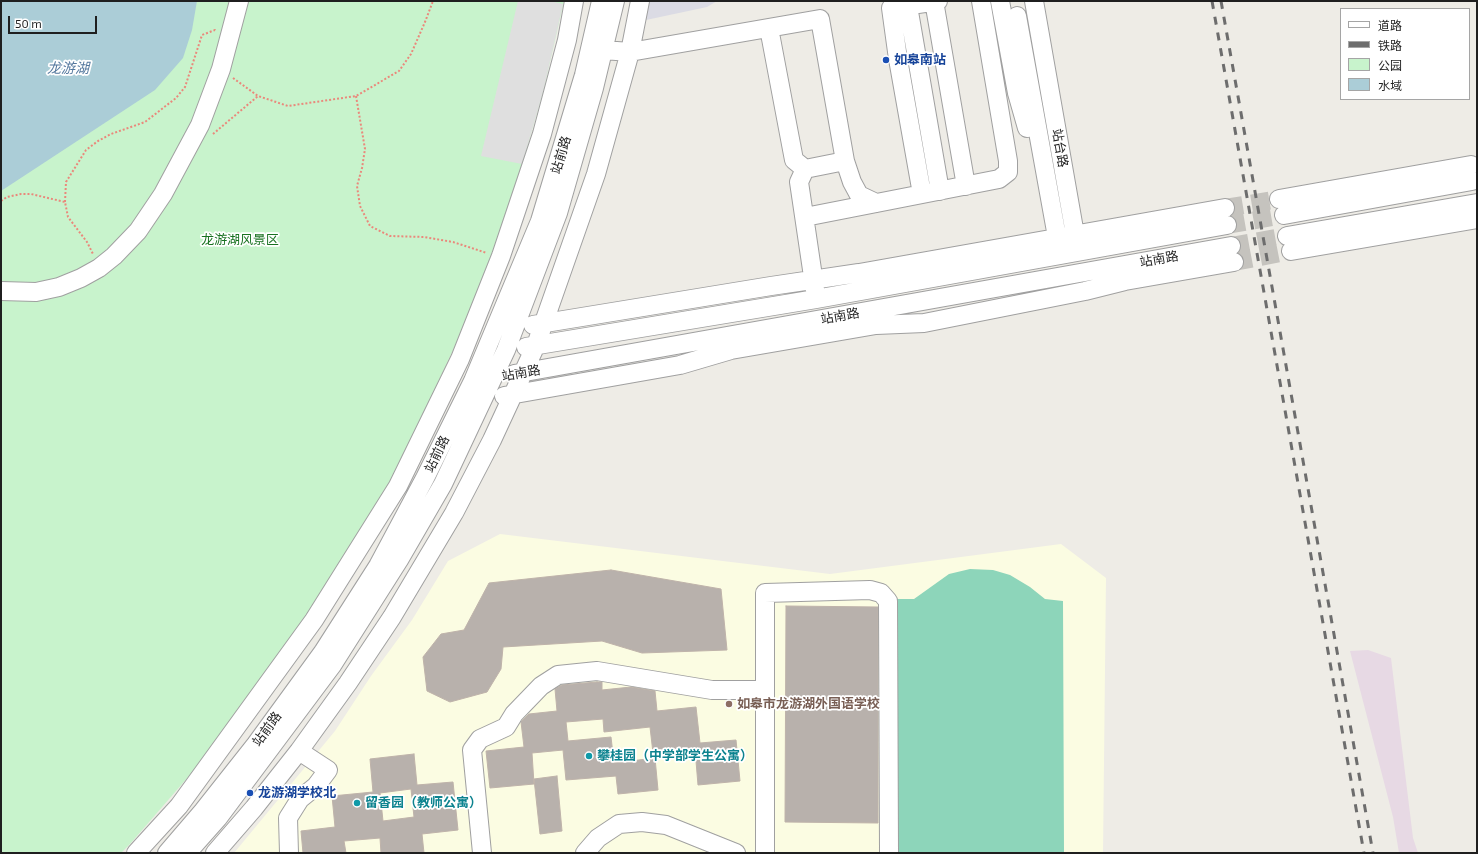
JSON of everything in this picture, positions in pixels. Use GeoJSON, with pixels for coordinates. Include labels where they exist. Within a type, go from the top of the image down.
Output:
{"type":"FeatureCollection","features":[{"type":"Feature","properties":{"kind":"street"},"geometry":{"type":"LineString","coordinates":[[1,291],[36,292],[59,287],[81,278],[100,268],[138,231],[163,194],[200,125],[221,68],[239,1]]}},
{"type":"Feature","properties":{"kind":"street"},"geometry":{"type":"LineString","coordinates":[[136,853],[179,806],[314,620],[398,486],[460,359],[501,256],[542,134],[567,40],[574,1]]}},
{"type":"Feature","properties":{"kind":"street","name":"站前路"},"geometry":{"type":"LineString","coordinates":[[167,853],[203,811],[256,744],[323,652],[378,566],[425,478],[473,381],[540,221],[584,75],[602,1]]}},
{"type":"Feature","properties":{"kind":"street","name":"站前路"},"geometry":{"type":"LineString","coordinates":[[187,853],[222,812],[333,664],[399,560],[443,484],[506,350],[558,213],[615,1]]}},
{"type":"Feature","properties":{"kind":"street"},"geometry":{"type":"LineString","coordinates":[[216,853],[299,751],[348,683],[400,604],[454,513],[492,440],[536,345],[596,174],[630,52],[640,1]]}},
{"type":"Feature","properties":{"kind":"street"},"geometry":{"type":"LineString","coordinates":[[922,194],[898,59],[891,8],[938,1]]}},
{"type":"Feature","properties":{"kind":"street"},"geometry":{"type":"LineString","coordinates":[[805,217],[999,179],[1008,172],[1008,161],[981,1]]}},
{"type":"Feature","properties":{"kind":"street"},"geometry":{"type":"LineString","coordinates":[[1000,1],[1017,93],[1051,205]]}},
{"type":"Feature","properties":{"kind":"street"},"geometry":{"type":"LineString","coordinates":[[934,2],[966,186]]}},
{"type":"Feature","properties":{"kind":"street","name":"站台路"},"geometry":{"type":"LineString","coordinates":[[1034,2],[1076,234],[1084,291]]}},
{"type":"Feature","properties":{"kind":"street"},"geometry":{"type":"LineString","coordinates":[[908,6],[940,191]]}},
{"type":"Feature","properties":{"kind":"street"},"geometry":{"type":"LineString","coordinates":[[1017,16],[1066,295]]}},
{"type":"Feature","properties":{"kind":"street"},"geometry":{"type":"LineString","coordinates":[[603,50],[630,52],[820,19],[845,161],[852,182],[859,195],[876,202]]}},
{"type":"Feature","properties":{"kind":"street"},"geometry":{"type":"LineString","coordinates":[[770,28],[794,160],[805,169]]}},
{"type":"Feature","properties":{"kind":"street"},"geometry":{"type":"LineString","coordinates":[[805,169],[845,161]]}},
{"type":"Feature","properties":{"kind":"street"},"geometry":{"type":"LineString","coordinates":[[805,169],[798,182],[805,217],[816,299]]}},
{"type":"Feature","properties":{"kind":"street"},"geometry":{"type":"LineString","coordinates":[[1281,207],[1471,173]]}},
{"type":"Feature","properties":{"kind":"street"},"geometry":{"type":"LineString","coordinates":[[1477,203],[1289,243],[1477,219]]}},
{"type":"Feature","properties":{"kind":"street","name":"站南路"},"geometry":{"type":"LineString","coordinates":[[460,359],[506,350],[816,299],[1078,252],[1226,217],[1076,234]]}},
{"type":"Feature","properties":{"kind":"street"},"geometry":{"type":"LineString","coordinates":[[470,336],[814,279],[859,273],[1076,234]]}},
{"type":"Feature","properties":{"kind":"street","name":"站南路"},"geometry":{"type":"LineString","coordinates":[[448,385],[1063,275],[1233,254],[1084,291]]}},
{"type":"Feature","properties":{"kind":"street"},"geometry":{"type":"LineString","coordinates":[[438,406],[680,365],[739,349],[876,325],[924,323],[1084,291]]}},
{"type":"Feature","properties":{"kind":"street"},"geometry":{"type":"LineString","coordinates":[[764,853],[765,593],[870,590],[882,593],[888,601],[889,853]]}},
{"type":"Feature","properties":{"kind":"street"},"geometry":{"type":"LineString","coordinates":[[482,853],[472,750],[480,739],[506,727],[514,714],[541,686],[558,675],[597,671],[712,690],[764,690]]}},
{"type":"Feature","properties":{"kind":"street"},"geometry":{"type":"LineString","coordinates":[[289,853],[288,818],[300,799],[316,786],[328,770],[299,751]]}},
{"type":"Feature","properties":{"kind":"street"},"geometry":{"type":"LineString","coordinates":[[585,853],[598,838],[619,824],[642,822],[666,825],[736,853]]}},
{"type":"Feature","properties":{"kind":"path"},"geometry":{"type":"LineString","coordinates":[[221,68],[258,96],[288,106],[356,96],[399,70],[411,54],[425,22],[432,1]]}},
{"type":"Feature","properties":{"kind":"path"},"geometry":{"type":"LineString","coordinates":[[100,268],[88,242],[68,217],[65,202],[66,182],[86,150],[111,134],[145,122],[176,98],[185,87],[202,35],[215,30],[230,37]]}},
{"type":"Feature","properties":{"kind":"path"},"geometry":{"type":"LineString","coordinates":[[210,136],[258,96]]}},
{"type":"Feature","properties":{"kind":"path"},"geometry":{"type":"LineString","coordinates":[[356,96],[365,149],[357,186],[360,206],[370,226],[390,236],[424,237],[452,242],[495,256],[501,256]]}},
{"type":"Feature","properties":{"kind":"path"},"geometry":{"type":"LineString","coordinates":[[1,201],[21,194],[31,194],[65,202]]}},
{"type":"Feature","properties":{"kind":"shaded area"},"geometry":{"type":"Polygon","coordinates":[[[518,1],[550,1],[563,4],[543,92],[522,164],[481,156],[518,1]]]}},
{"type":"Feature","properties":{"kind":"shaded area"},"geometry":{"type":"Polygon","coordinates":[[[649,1],[717,1],[707,7],[646,20],[649,1]]]}},
{"type":"Feature","properties":{"kind":"shaded area","name":"如皋市龙游湖外国语学校"},"geometry":{"type":"Polygon","coordinates":[[[500,534],[830,574],[1061,544],[1106,578],[1103,853],[234,853],[335,731],[371,676],[412,620],[448,561],[500,534]]]}},
{"type":"Feature","properties":{"kind":"shaded area"},"geometry":{"type":"Polygon","coordinates":[[[1368,650],[1391,658],[1413,838],[1418,853],[1399,853],[1393,817],[1350,651],[1368,650]]]}},
{"type":"Feature","properties":{"kind":"green space","name":"龙游湖风景区"},"geometry":{"type":"Polygon","coordinates":[[[1,1],[564,1],[543,92],[502,239],[488,275],[414,434],[379,504],[339,569],[228,731],[121,853],[1,853],[1,1]]]}},
{"type":"Feature","properties":{"kind":"green space"},"geometry":{"type":"Polygon","coordinates":[[[970,569],[993,570],[1010,575],[1030,587],[1045,599],[1063,601],[1064,853],[895,853],[894,599],[914,599],[949,574],[970,569]]]}},
{"type":"Feature","properties":{"kind":"water","name":"龙游湖"},"geometry":{"type":"Polygon","coordinates":[[[1,1],[197,1],[192,30],[183,58],[155,90],[1,191],[1,1]]]}},
{"type":"Feature","properties":{"kind":"building"},"geometry":{"type":"Polygon","coordinates":[[[611,570],[721,589],[727,650],[642,653],[602,641],[503,647],[501,669],[487,692],[450,702],[427,691],[423,657],[441,634],[464,630],[489,583],[611,570]]]}},
{"type":"Feature","properties":{"kind":"building"},"geometry":{"type":"Polygon","coordinates":[[[786,606],[878,607],[878,823],[785,822],[786,606]]]}},
{"type":"Feature","properties":{"kind":"building","name":"攀桂园（中学部学生公寓）"},"geometry":{"type":"Polygon","coordinates":[[[602,682],[602,690],[631,687],[655,691],[657,711],[696,707],[700,743],[736,740],[740,781],[698,785],[695,749],[653,753],[650,727],[604,732],[603,719],[566,722],[568,741],[611,737],[614,763],[655,758],[658,790],[618,794],[616,776],[566,780],[563,750],[532,753],[534,784],[490,788],[486,751],[524,747],[521,722],[529,714],[557,711],[555,689],[562,685],[602,682]]]}},
{"type":"Feature","properties":{"kind":"building","name":"留香园（教师公寓）"},"geometry":{"type":"Polygon","coordinates":[[[414,754],[417,785],[453,782],[458,830],[422,834],[424,853],[381,853],[380,838],[344,841],[346,853],[303,853],[301,831],[335,827],[332,796],[373,792],[370,759],[414,754]],[[411,789],[380,793],[383,821],[414,817],[411,789]]]}},
{"type":"Feature","properties":{"kind":"building"},"geometry":{"type":"Polygon","coordinates":[[[557,776],[562,831],[540,834],[534,779],[557,776]]]}},
{"type":"Feature","properties":{"kind":"tunnel"},"geometry":{"type":"LineString","coordinates":[[1225,208],[1279,199]]}},
{"type":"Feature","properties":{"kind":"tunnel"},"geometry":{"type":"LineString","coordinates":[[1227,225],[1284,215]]}},
{"type":"Feature","properties":{"kind":"tunnel"},"geometry":{"type":"LineString","coordinates":[[1231,246],[1287,236]]}},
{"type":"Feature","properties":{"kind":"tunnel"},"geometry":{"type":"LineString","coordinates":[[1234,262],[1291,251]]}},
{"type":"Feature","properties":{"kind":"railway"},"geometry":{"type":"LineString","coordinates":[[1212,1],[1364,853]]}},
{"type":"Feature","properties":{"kind":"railway"},"geometry":{"type":"LineString","coordinates":[[1221,1],[1373,853]]}},
{"type":"Feature","properties":{"kind":"place","name":"如皋南站"},"geometry":{"type":"Point","coordinates":[886,60]}},
{"type":"Feature","properties":{"kind":"place","name":"如皋市龙游湖外国语学校"},"geometry":{"type":"Point","coordinates":[729,704]}},
{"type":"Feature","properties":{"kind":"place","name":"攀桂园（中学部学生公寓）"},"geometry":{"type":"Point","coordinates":[589,756]}},
{"type":"Feature","properties":{"kind":"place","name":"龙游湖学校北"},"geometry":{"type":"Point","coordinates":[250,793]}},
{"type":"Feature","properties":{"kind":"place","name":"留香园（教师公寓）"},"geometry":{"type":"Point","coordinates":[357,803]}}]}
